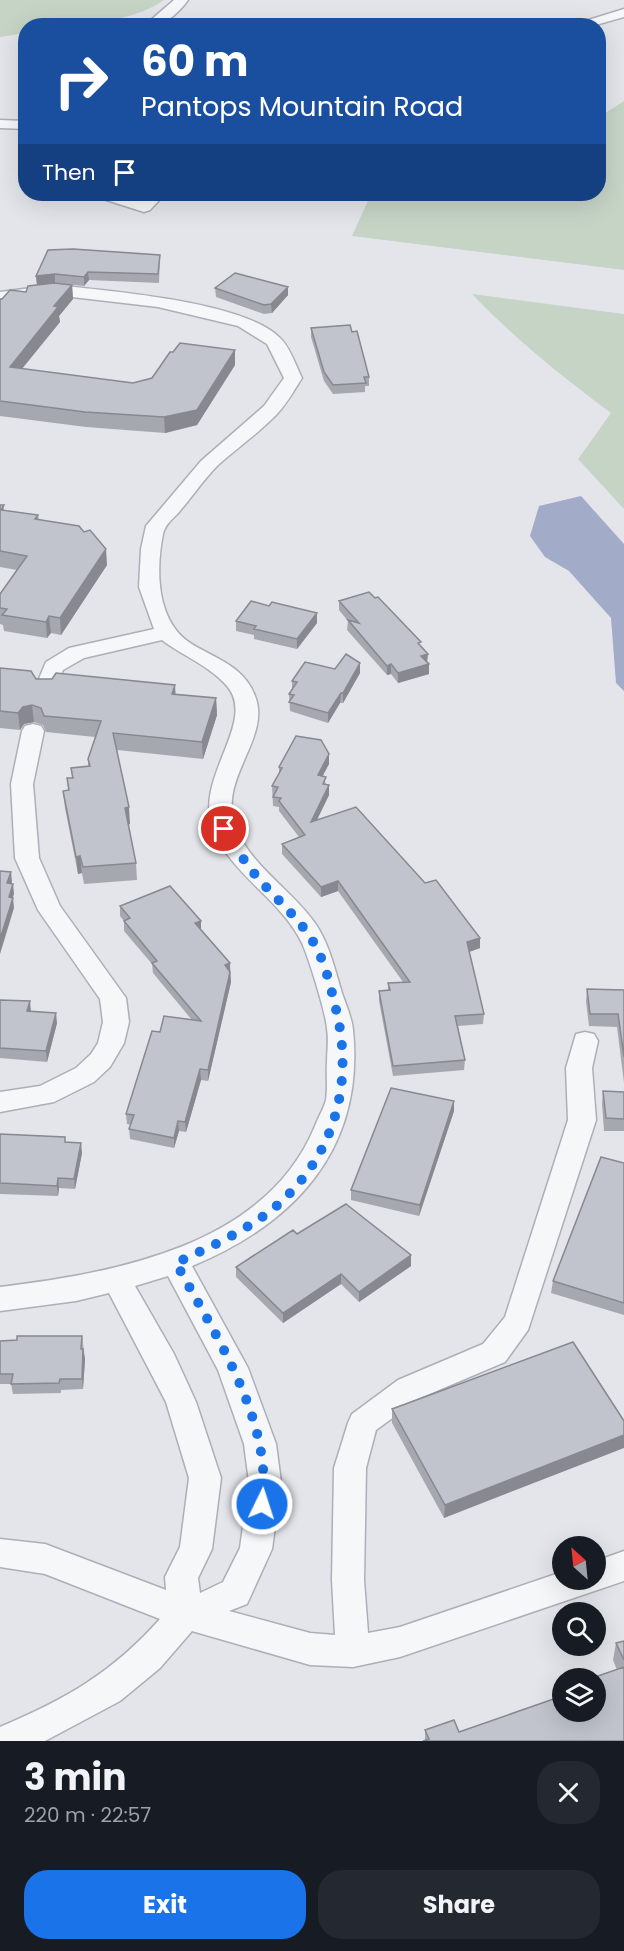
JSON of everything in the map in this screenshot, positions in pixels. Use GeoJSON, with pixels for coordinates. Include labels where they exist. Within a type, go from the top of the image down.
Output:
{"type":"FeatureCollection","features":[{"type":"Feature","properties":{"kind":"street"},"geometry":{"type":"LineString","coordinates":[[163,18],[181,0]]}},
{"type":"Feature","properties":{"kind":"street"},"geometry":{"type":"LineString","coordinates":[[605,18],[624,13]]}},
{"type":"Feature","properties":{"kind":"street"},"geometry":{"type":"LineString","coordinates":[[0,124],[18,125]]}},
{"type":"Feature","properties":{"kind":"street"},"geometry":{"type":"LineString","coordinates":[[125,201],[144,207],[150,201]]}},
{"type":"Feature","properties":{"kind":"street"},"geometry":{"type":"LineString","coordinates":[[0,297],[55,290],[158,302],[244,322],[274,341],[293,378],[270,412],[210,464],[154,528],[149,586],[166,633],[235,681],[248,704],[248,718],[220,786],[219,808],[224,829],[244,860],[295,917],[313,942],[334,1001],[342,1038],[344,1081],[339,1112],[328,1138],[303,1180],[282,1202],[251,1224],[176,1263],[117,1281],[51,1295],[0,1299]]}},
{"type":"Feature","properties":{"kind":"street"},"geometry":{"type":"LineString","coordinates":[[46,688],[54,667],[77,653],[166,633]]}},
{"type":"Feature","properties":{"kind":"street"},"geometry":{"type":"LineString","coordinates":[[0,1102],[43,1096],[69,1085],[92,1070],[108,1052],[116,1037],[118,1017],[113,998],[40,892],[27,858],[22,784],[33,731]]}},
{"type":"Feature","properties":{"kind":"street"},"geometry":{"type":"LineString","coordinates":[[353,1651],[348,1580],[350,1468],[363,1423],[409,1389],[494,1353],[518,1322],[582,1120],[579,1068],[585,1041]]}},
{"type":"Feature","properties":{"kind":"street"},"geometry":{"type":"LineString","coordinates":[[6,1741],[55,1720],[108,1690],[148,1657],[186,1614],[235,1593],[256,1549],[265,1482],[260,1444],[233,1368],[176,1263]]}},
{"type":"Feature","properties":{"kind":"street"},"geometry":{"type":"LineString","coordinates":[[117,1281],[163,1363],[181,1402],[206,1478],[196,1549],[181,1577],[186,1614]]}},
{"type":"Feature","properties":{"kind":"street"},"geometry":{"type":"LineString","coordinates":[[0,1553],[45,1559],[100,1578],[186,1614],[310,1649],[353,1651],[400,1642],[554,1590]]}},
{"type":"Feature","properties":{"kind":"street"},"geometry":{"type":"LineString","coordinates":[[606,1572],[624,1566]]}},
{"type":"Feature","properties":{"kind":"green space"},"geometry":{"type":"Polygon","coordinates":[[[0,0],[164,0],[134,15],[120,18],[18,18],[18,34],[0,37],[0,0]]]}},
{"type":"Feature","properties":{"kind":"green space"},"geometry":{"type":"Polygon","coordinates":[[[624,101],[624,270],[352,236],[368,201],[606,201],[606,113],[624,101]]]}},
{"type":"Feature","properties":{"kind":"green space"},"geometry":{"type":"Polygon","coordinates":[[[472,294],[624,314],[624,509],[578,459],[611,413],[538,356],[472,294]]]}},
{"type":"Feature","properties":{"kind":"water"},"geometry":{"type":"Polygon","coordinates":[[[581,496],[624,544],[624,691],[616,683],[611,618],[569,571],[545,557],[530,536],[539,506],[581,496]]]}},
{"type":"Feature","properties":{"kind":"building"},"geometry":{"type":"Polygon","coordinates":[[[73,249],[160,255],[158,274],[88,272],[84,277],[55,274],[36,276],[48,250],[73,249]]]}},
{"type":"Feature","properties":{"kind":"building"},"geometry":{"type":"Polygon","coordinates":[[[235,273],[288,287],[271,304],[264,305],[215,288],[235,273]]]}},
{"type":"Feature","properties":{"kind":"building"},"geometry":{"type":"Polygon","coordinates":[[[54,283],[72,285],[54,306],[58,307],[10,367],[133,383],[152,378],[170,352],[173,352],[180,343],[235,350],[197,410],[164,417],[85,412],[0,401],[0,299],[10,290],[26,292],[28,286],[54,283]]]}},
{"type":"Feature","properties":{"kind":"building"},"geometry":{"type":"Polygon","coordinates":[[[350,325],[352,332],[357,331],[369,377],[364,377],[366,383],[333,385],[324,372],[311,328],[350,325]]]}},
{"type":"Feature","properties":{"kind":"building"},"geometry":{"type":"Polygon","coordinates":[[[0,505],[4,505],[1,510],[38,515],[35,519],[79,526],[84,532],[90,530],[106,549],[60,618],[49,616],[46,622],[2,615],[7,609],[0,608],[0,594],[27,556],[0,551],[0,505]]]}},
{"type":"Feature","properties":{"kind":"building"},"geometry":{"type":"Polygon","coordinates":[[[369,592],[375,598],[378,597],[421,642],[418,643],[428,654],[421,656],[429,664],[398,673],[391,664],[387,666],[348,620],[359,623],[339,601],[369,592]]]}},
{"type":"Feature","properties":{"kind":"building"},"geometry":{"type":"Polygon","coordinates":[[[251,601],[269,606],[272,602],[317,613],[297,639],[254,629],[256,626],[236,621],[251,601]]]}},
{"type":"Feature","properties":{"kind":"building"},"geometry":{"type":"Polygon","coordinates":[[[346,654],[360,663],[343,693],[328,713],[289,702],[294,695],[289,694],[297,682],[292,681],[305,662],[335,669],[346,654]]]}},
{"type":"Feature","properties":{"kind":"building"},"geometry":{"type":"Polygon","coordinates":[[[0,668],[31,671],[36,679],[52,679],[56,673],[175,685],[172,694],[216,698],[202,742],[113,733],[129,807],[125,808],[136,863],[83,867],[80,856],[76,857],[63,791],[69,790],[67,778],[73,778],[71,768],[90,766],[88,759],[101,721],[44,716],[41,708],[32,705],[23,707],[18,713],[0,711],[0,668]]]}},
{"type":"Feature","properties":{"kind":"building"},"geometry":{"type":"Polygon","coordinates":[[[296,736],[321,740],[329,754],[318,775],[326,777],[323,784],[329,785],[311,822],[356,807],[425,883],[436,880],[480,938],[467,942],[484,1014],[455,1016],[465,1060],[393,1066],[379,991],[390,990],[388,983],[410,982],[338,881],[321,887],[282,844],[305,835],[279,801],[281,798],[273,797],[278,787],[272,786],[282,768],[279,767],[296,736]]]}},
{"type":"Feature","properties":{"kind":"building"},"geometry":{"type":"Polygon","coordinates":[[[0,871],[11,872],[7,883],[13,884],[9,897],[13,898],[0,939],[0,871]]]}},
{"type":"Feature","properties":{"kind":"building"},"geometry":{"type":"Polygon","coordinates":[[[170,886],[201,921],[195,923],[230,963],[225,965],[230,972],[208,1070],[200,1069],[185,1122],[178,1121],[174,1138],[129,1129],[134,1115],[126,1114],[152,1031],[160,1032],[164,1016],[201,1021],[152,963],[157,961],[124,921],[130,918],[120,906],[170,886]]]}},
{"type":"Feature","properties":{"kind":"building"},"geometry":{"type":"Polygon","coordinates":[[[587,989],[624,990],[624,1057],[618,1014],[590,1014],[587,989]]]}},
{"type":"Feature","properties":{"kind":"building"},"geometry":{"type":"Polygon","coordinates":[[[0,1000],[30,1001],[27,1011],[56,1013],[46,1051],[0,1048],[0,1000]]]}},
{"type":"Feature","properties":{"kind":"building"},"geometry":{"type":"Polygon","coordinates":[[[391,1088],[454,1101],[420,1205],[351,1190],[391,1088]]]}},
{"type":"Feature","properties":{"kind":"building"},"geometry":{"type":"Polygon","coordinates":[[[603,1091],[624,1092],[624,1119],[606,1118],[603,1091]]]}},
{"type":"Feature","properties":{"kind":"building"},"geometry":{"type":"Polygon","coordinates":[[[0,1134],[65,1137],[65,1142],[81,1143],[74,1179],[58,1178],[57,1186],[0,1183],[0,1134]]]}},
{"type":"Feature","properties":{"kind":"building"},"geometry":{"type":"Polygon","coordinates":[[[601,1157],[624,1163],[624,1303],[553,1281],[601,1157]]]}},
{"type":"Feature","properties":{"kind":"building"},"geometry":{"type":"Polygon","coordinates":[[[346,1204],[411,1255],[359,1292],[341,1274],[283,1313],[236,1267],[293,1230],[297,1234],[346,1204]]]}},
{"type":"Feature","properties":{"kind":"building"},"geometry":{"type":"Polygon","coordinates":[[[17,1336],[82,1336],[82,1379],[60,1379],[59,1383],[11,1384],[13,1374],[0,1374],[0,1341],[17,1340],[17,1336]]]}},
{"type":"Feature","properties":{"kind":"building"},"geometry":{"type":"Polygon","coordinates":[[[573,1342],[624,1421],[624,1435],[445,1505],[392,1409],[573,1342]]]}},
{"type":"Feature","properties":{"kind":"building"},"geometry":{"type":"Polygon","coordinates":[[[624,1641],[624,1660],[616,1643],[624,1641]]]}},
{"type":"Feature","properties":{"kind":"building"},"geometry":{"type":"Polygon","coordinates":[[[624,1667],[624,1741],[423,1741],[429,1739],[425,1730],[454,1720],[459,1732],[552,1699],[552,1722],[606,1722],[606,1673],[624,1667]]]}},
{"type":"Feature","properties":{"kind":"route"},"geometry":{"type":"LineString","coordinates":[[224,829],[244,860],[295,917],[313,942],[332,991],[342,1038],[344,1081],[339,1112],[324,1146],[303,1180],[282,1202],[251,1224],[176,1263],[233,1368],[260,1444],[265,1482],[262,1504]]}}]}
